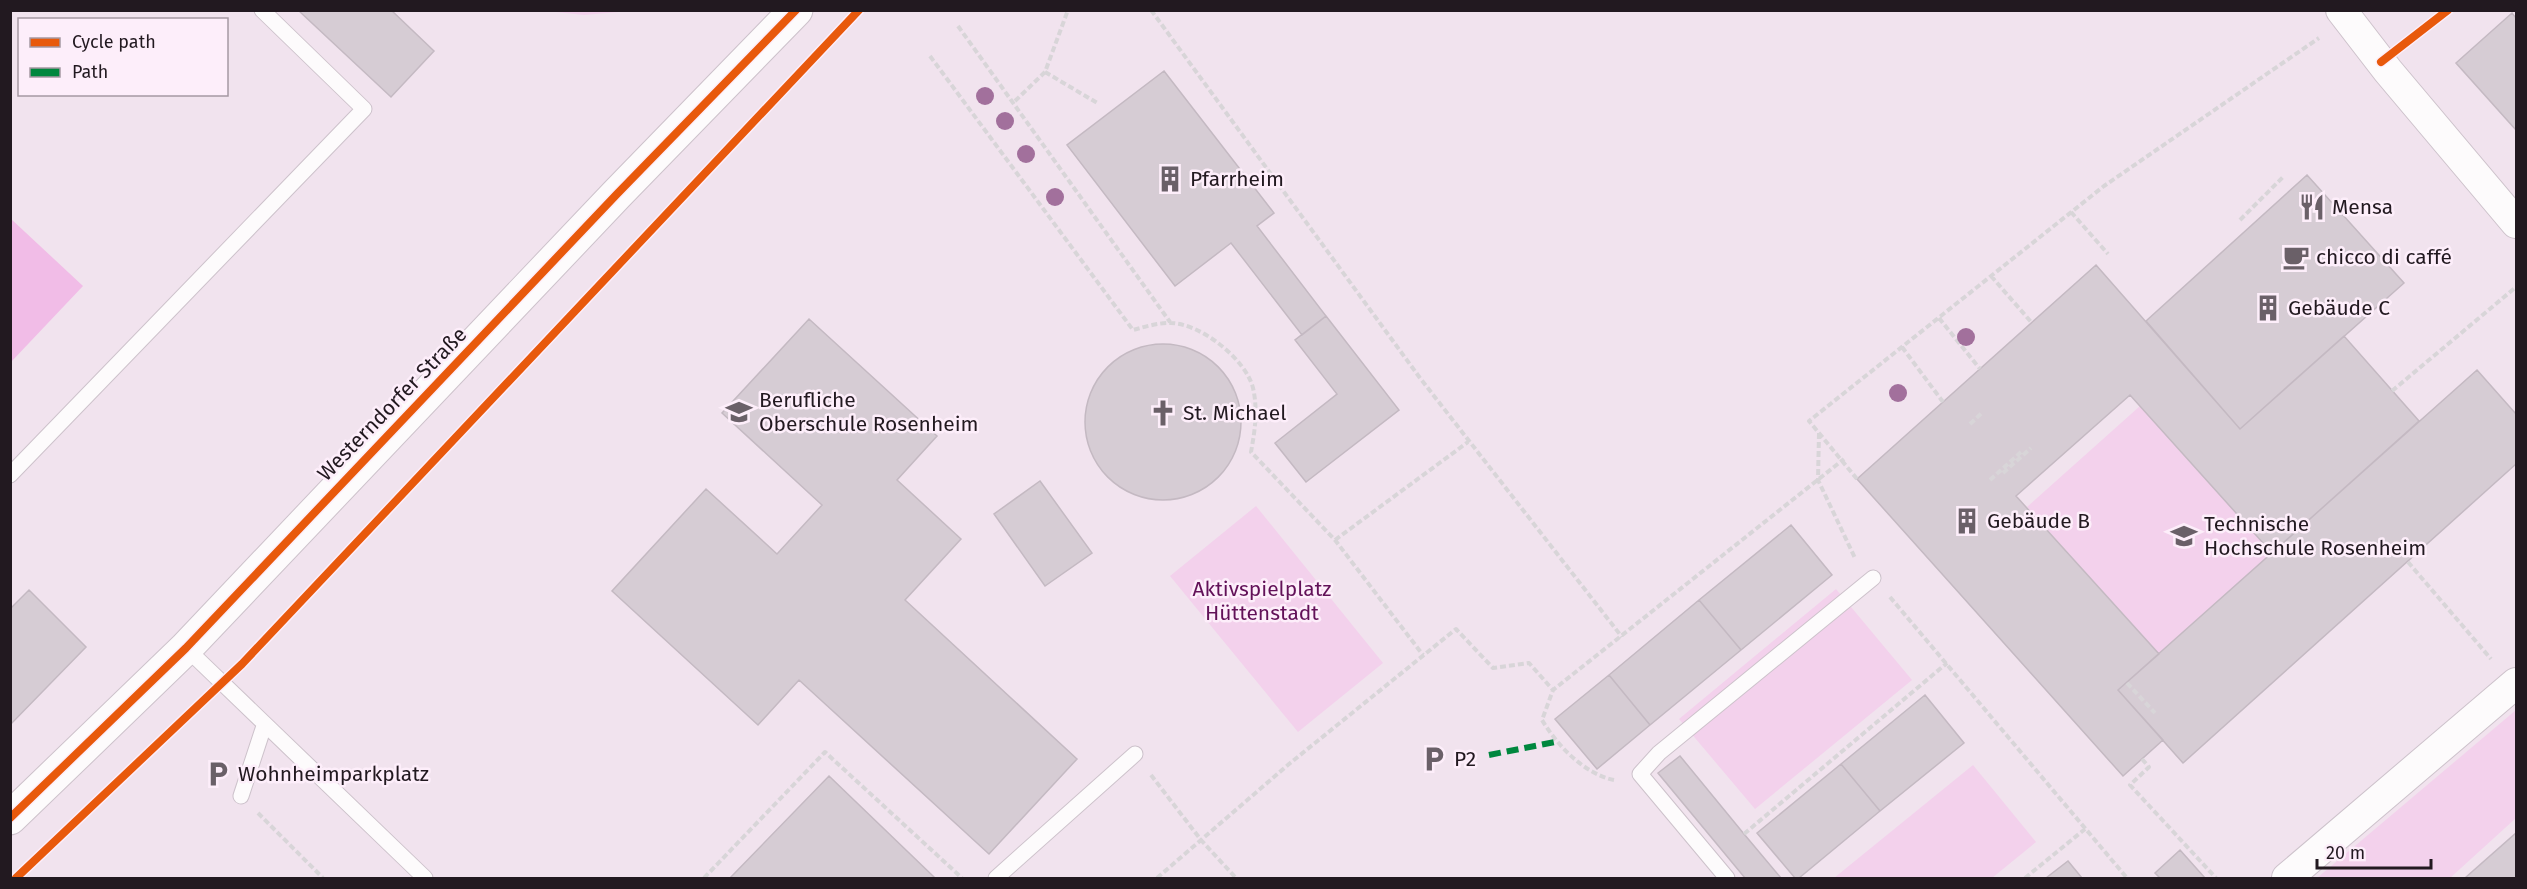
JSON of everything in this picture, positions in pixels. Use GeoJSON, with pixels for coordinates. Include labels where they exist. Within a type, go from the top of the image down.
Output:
{"type":"FeatureCollection","features":[{"type":"Feature","properties":{"kind":"main road","name":"Westerndorfer Straße"},"geometry":{"type":"LineString","coordinates":[[10,818],[186,648],[796,10]]}},
{"type":"Feature","properties":{"kind":"street"},"geometry":{"type":"LineString","coordinates":[[2344,14],[2388,71],[2517,223]]}},
{"type":"Feature","properties":{"kind":"street"},"geometry":{"type":"LineString","coordinates":[[2287,879],[2515,684]]}},
{"type":"Feature","properties":{"kind":"lane"},"geometry":{"type":"LineString","coordinates":[[10,475],[364,109],[262,10]]}},
{"type":"Feature","properties":{"kind":"lane"},"geometry":{"type":"LineString","coordinates":[[1727,879],[1640,774],[1659,753],[1873,578]]}},
{"type":"Feature","properties":{"kind":"lane"},"geometry":{"type":"LineString","coordinates":[[186,648],[424,879]]}},
{"type":"Feature","properties":{"kind":"lane"},"geometry":{"type":"LineString","coordinates":[[240,796],[264,726]]}},
{"type":"Feature","properties":{"kind":"lane"},"geometry":{"type":"LineString","coordinates":[[996,879],[1135,754]]}},
{"type":"Feature","properties":{"kind":"path"},"geometry":{"type":"LineString","coordinates":[[1015,101],[1045,72],[1068,10]]}},
{"type":"Feature","properties":{"kind":"path"},"geometry":{"type":"LineString","coordinates":[[1152,10],[1468,442],[1622,637]]}},
{"type":"Feature","properties":{"kind":"path"},"geometry":{"type":"LineString","coordinates":[[1857,479],[1844,459],[1809,421],[2104,186],[2344,14]]}},
{"type":"Feature","properties":{"kind":"path"},"geometry":{"type":"LineString","coordinates":[[958,26],[1015,101],[1170,322]]}},
{"type":"Feature","properties":{"kind":"path"},"geometry":{"type":"LineString","coordinates":[[930,56],[1133,330],[1170,322],[1200,329],[1234,357],[1253,385],[1257,413],[1251,452],[1335,540],[1423,655]]}},
{"type":"Feature","properties":{"kind":"path"},"geometry":{"type":"LineString","coordinates":[[1045,72],[1099,104]]}},
{"type":"Feature","properties":{"kind":"path"},"geometry":{"type":"LineString","coordinates":[[2240,220],[2284,176]]}},
{"type":"Feature","properties":{"kind":"path"},"geometry":{"type":"LineString","coordinates":[[2071,212],[2108,254]]}},
{"type":"Feature","properties":{"kind":"path"},"geometry":{"type":"LineString","coordinates":[[1991,276],[2032,323]]}},
{"type":"Feature","properties":{"kind":"path"},"geometry":{"type":"LineString","coordinates":[[2392,391],[2517,287]]}},
{"type":"Feature","properties":{"kind":"path"},"geometry":{"type":"LineString","coordinates":[[1939,318],[1980,369]]}},
{"type":"Feature","properties":{"kind":"path"},"geometry":{"type":"LineString","coordinates":[[1902,347],[1943,402]]}},
{"type":"Feature","properties":{"kind":"path"},"geometry":{"type":"LineString","coordinates":[[1970,424],[1983,412]]}},
{"type":"Feature","properties":{"kind":"path"},"geometry":{"type":"LineString","coordinates":[[1818,480],[1819,433]]}},
{"type":"Feature","properties":{"kind":"path"},"geometry":{"type":"LineString","coordinates":[[1335,540],[1468,442]]}},
{"type":"Feature","properties":{"kind":"path"},"geometry":{"type":"LineString","coordinates":[[2003,474],[2031,448]]}},
{"type":"Feature","properties":{"kind":"path"},"geometry":{"type":"LineString","coordinates":[[1990,480],[2021,452]]}},
{"type":"Feature","properties":{"kind":"path"},"geometry":{"type":"LineString","coordinates":[[1640,774],[1614,780],[1600,777],[1555,742],[1542,720],[1553,690],[1844,459]]}},
{"type":"Feature","properties":{"kind":"path"},"geometry":{"type":"LineString","coordinates":[[2408,562],[2515,684]]}},
{"type":"Feature","properties":{"kind":"path"},"geometry":{"type":"LineString","coordinates":[[1157,879],[1289,764],[1456,629],[1493,669],[1529,663],[1553,690]]}},
{"type":"Feature","properties":{"kind":"path"},"geometry":{"type":"LineString","coordinates":[[1744,834],[1947,663],[2127,879]]}},
{"type":"Feature","properties":{"kind":"path"},"geometry":{"type":"LineString","coordinates":[[2127,682],[2155,713]]}},
{"type":"Feature","properties":{"kind":"path"},"geometry":{"type":"LineString","coordinates":[[704,879],[825,752],[962,879]]}},
{"type":"Feature","properties":{"kind":"path"},"geometry":{"type":"LineString","coordinates":[[1135,754],[1201,840],[1236,879]]}},
{"type":"Feature","properties":{"kind":"path"},"geometry":{"type":"LineString","coordinates":[[2142,759],[2149,767],[2130,785],[2216,879]]}},
{"type":"Feature","properties":{"kind":"path"},"geometry":{"type":"LineString","coordinates":[[240,796],[323,879]]}},
{"type":"Feature","properties":{"kind":"path"},"geometry":{"type":"LineString","coordinates":[[2025,879],[2085,829]]}},
{"type":"Feature","properties":{"kind":"green space"},"geometry":{"type":"Polygon","coordinates":[[[547,10],[630,11],[584,15],[547,10]]]}},
{"type":"Feature","properties":{"kind":"green space"},"geometry":{"type":"Polygon","coordinates":[[[2140,406],[2272,553],[2159,654],[2027,507],[2140,406]]]}},
{"type":"Feature","properties":{"kind":"green space","name":"Aktivspielplatz Hüttenstadt"},"geometry":{"type":"Polygon","coordinates":[[[1256,506],[1383,663],[1298,732],[1170,576],[1256,506]]]}},
{"type":"Feature","properties":{"kind":"green space"},"geometry":{"type":"Polygon","coordinates":[[[1836,589],[1912,680],[1755,809],[1679,719],[1836,589]]]}},
{"type":"Feature","properties":{"kind":"green space"},"geometry":{"type":"Polygon","coordinates":[[[2516,710],[2516,818],[2450,878],[2317,878],[2516,710]]]}},
{"type":"Feature","properties":{"kind":"green space"},"geometry":{"type":"Polygon","coordinates":[[[1973,765],[2036,842],[1992,878],[1834,878],[1973,765]]]}},
{"type":"Feature","properties":{"kind":"shaded area"},"geometry":{"type":"Polygon","coordinates":[[[10,218],[83,286],[11,362],[10,362],[10,218]]]}},
{"type":"Feature","properties":{"kind":"building"},"geometry":{"type":"Polygon","coordinates":[[[298,10],[391,10],[434,51],[391,97],[298,10]]]}},
{"type":"Feature","properties":{"kind":"building"},"geometry":{"type":"Polygon","coordinates":[[[2512,13],[2516,18],[2516,130],[2456,63],[2512,13]]]}},
{"type":"Feature","properties":{"kind":"building","name":"Pfarrheim"},"geometry":{"type":"Polygon","coordinates":[[[1164,71],[1274,213],[1257,226],[1326,316],[1302,335],[1231,243],[1175,286],[1067,145],[1164,71]]]}},
{"type":"Feature","properties":{"kind":"building","name":"Gebäude C"},"geometry":{"type":"Polygon","coordinates":[[[2307,175],[2404,283],[2240,429],[2146,321],[2307,175]]]}},
{"type":"Feature","properties":{"kind":"building","name":"Gebäude B"},"geometry":{"type":"Polygon","coordinates":[[[2096,265],[2240,429],[2344,336],[2419,421],[2272,553],[2130,395],[2016,496],[2159,654],[2118,690],[2163,740],[2123,776],[1857,479],[2096,265]]]}},
{"type":"Feature","properties":{"kind":"building"},"geometry":{"type":"Polygon","coordinates":[[[1326,316],[1399,410],[1306,482],[1275,443],[1337,394],[1295,340],[1326,316]]]}},
{"type":"Feature","properties":{"kind":"building"},"geometry":{"type":"Polygon","coordinates":[[[809,319],[937,436],[897,480],[961,539],[905,600],[1077,759],[989,854],[799,680],[758,725],[612,591],[706,489],[777,554],[822,505],[722,413],[809,319]]]}},
{"type":"Feature","properties":{"kind":"building","name":"St. Michael"},"geometry":{"type":"Polygon","coordinates":[[[1163,344],[1193,350],[1218,367],[1235,392],[1241,422],[1235,452],[1218,477],[1193,494],[1163,500],[1133,494],[1108,477],[1091,452],[1085,422],[1091,392],[1108,367],[1133,350],[1163,344]]]}},
{"type":"Feature","properties":{"kind":"building"},"geometry":{"type":"Polygon","coordinates":[[[2477,370],[2516,414],[2516,464],[2183,763],[2118,690],[2477,370]]]}},
{"type":"Feature","properties":{"kind":"building"},"geometry":{"type":"Polygon","coordinates":[[[1040,481],[1092,553],[1045,586],[994,514],[1040,481]]]}},
{"type":"Feature","properties":{"kind":"building"},"geometry":{"type":"Polygon","coordinates":[[[1791,525],[1832,575],[1741,650],[1699,600],[1791,525]]]}},
{"type":"Feature","properties":{"kind":"building"},"geometry":{"type":"Polygon","coordinates":[[[29,590],[86,647],[10,725],[10,609],[29,590]]]}},
{"type":"Feature","properties":{"kind":"building"},"geometry":{"type":"Polygon","coordinates":[[[1699,600],[1741,650],[1650,725],[1609,675],[1699,600]]]}},
{"type":"Feature","properties":{"kind":"building"},"geometry":{"type":"Polygon","coordinates":[[[1609,675],[1650,725],[1597,769],[1555,719],[1609,675]]]}},
{"type":"Feature","properties":{"kind":"building"},"geometry":{"type":"Polygon","coordinates":[[[1925,695],[1964,743],[1880,811],[1841,764],[1925,695]]]}},
{"type":"Feature","properties":{"kind":"building"},"geometry":{"type":"Polygon","coordinates":[[[1680,756],[1781,878],[1745,878],[1658,773],[1680,756]]]}},
{"type":"Feature","properties":{"kind":"building"},"geometry":{"type":"Polygon","coordinates":[[[1841,764],[1880,811],[1799,878],[1795,878],[1757,833],[1841,764]]]}},
{"type":"Feature","properties":{"kind":"building"},"geometry":{"type":"Polygon","coordinates":[[[829,776],[934,877],[730,878],[829,776]]]}},
{"type":"Feature","properties":{"kind":"building"},"geometry":{"type":"Polygon","coordinates":[[[2516,833],[2516,878],[2465,878],[2516,833]]]}},
{"type":"Feature","properties":{"kind":"building"},"geometry":{"type":"Polygon","coordinates":[[[2180,850],[2205,878],[2160,878],[2155,873],[2180,850]]]}},
{"type":"Feature","properties":{"kind":"building"},"geometry":{"type":"Polygon","coordinates":[[[2068,861],[2082,878],[2046,878],[2068,861]]]}},
{"type":"Feature","properties":{"kind":"marked path"},"geometry":{"type":"LineString","coordinates":[[1489,755],[1555,742]]}},
{"type":"Feature","properties":{"kind":"cycle path"},"geometry":{"type":"LineString","coordinates":[[10,818],[186,648],[617,194],[796,10]]}},
{"type":"Feature","properties":{"kind":"cycle path"},"geometry":{"type":"LineString","coordinates":[[16,878],[242,664],[859,10]]}},
{"type":"Feature","properties":{"kind":"cycle path"},"geometry":{"type":"LineString","coordinates":[[2381,62],[2448,10]]}},
{"type":"Feature","properties":{"kind":"place","name":"Pfarrheim"},"geometry":{"type":"Point","coordinates":[1170,179]}},
{"type":"Feature","properties":{"kind":"place","name":"Mensa"},"geometry":{"type":"Point","coordinates":[2312,207]}},
{"type":"Feature","properties":{"kind":"place","name":"chicco di caffé"},"geometry":{"type":"Point","coordinates":[2296,257]}},
{"type":"Feature","properties":{"kind":"place","name":"Gebäude C"},"geometry":{"type":"Point","coordinates":[2268,308]}},
{"type":"Feature","properties":{"kind":"place","name":"Berufliche Oberschule Rosenheim"},"geometry":{"type":"Point","coordinates":[739,412]}},
{"type":"Feature","properties":{"kind":"place","name":"St. Michael"},"geometry":{"type":"Point","coordinates":[1163,413]}},
{"type":"Feature","properties":{"kind":"place","name":"Gebäude B"},"geometry":{"type":"Point","coordinates":[1967,521]}},
{"type":"Feature","properties":{"kind":"place","name":"Technische Hochschule Rosenheim"},"geometry":{"type":"Point","coordinates":[2184,536]}},
{"type":"Feature","properties":{"kind":"place","name":"P2"},"geometry":{"type":"Point","coordinates":[1434,759]}},
{"type":"Feature","properties":{"kind":"place","name":"Wohnheimparkplatz"},"geometry":{"type":"Point","coordinates":[218,774]}}]}
